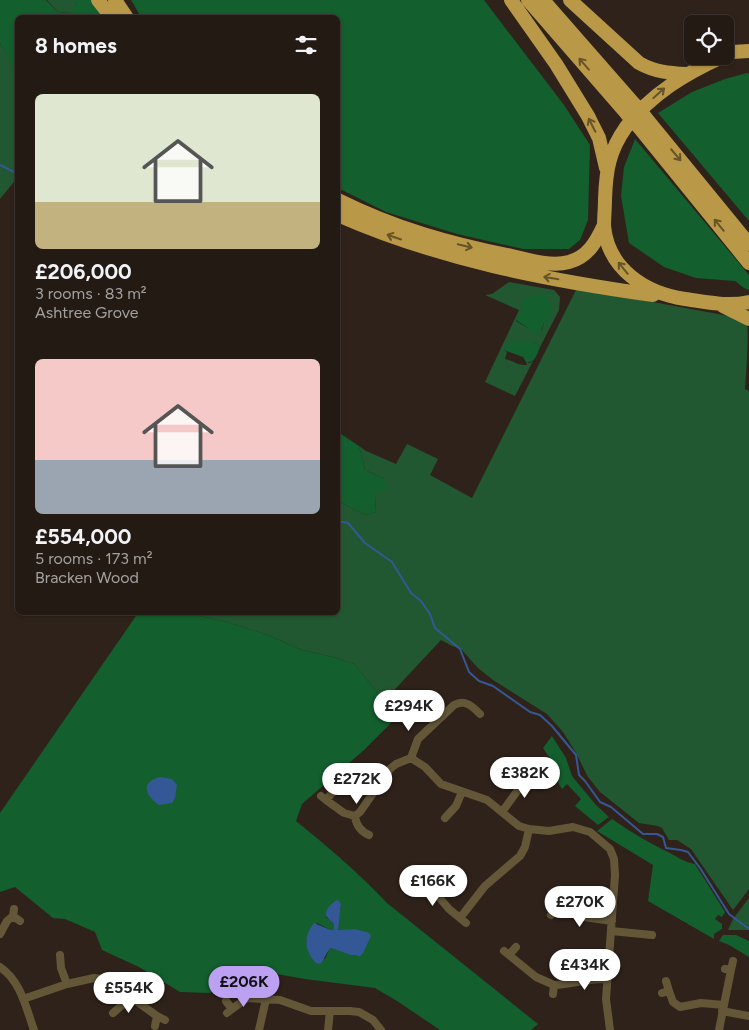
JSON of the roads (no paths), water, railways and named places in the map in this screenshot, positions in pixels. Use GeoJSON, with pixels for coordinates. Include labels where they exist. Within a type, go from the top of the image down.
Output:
{"type":"FeatureCollection","features":[{"type":"Feature","properties":{"kind":"highway"},"geometry":{"type":"LineString","coordinates":[[98,0],[110,15]]}},
{"type":"Feature","properties":{"kind":"highway"},"geometry":{"type":"LineString","coordinates":[[116,0],[125,15]]}},
{"type":"Feature","properties":{"kind":"highway"},"geometry":{"type":"LineString","coordinates":[[511,0],[556,64],[588,116],[599,138],[606,171],[604,225],[612,252],[628,275],[646,288],[669,297]]}},
{"type":"Feature","properties":{"kind":"highway"},"geometry":{"type":"LineString","coordinates":[[528,0],[749,244]]}},
{"type":"Feature","properties":{"kind":"highway"},"geometry":{"type":"LineString","coordinates":[[543,0],[749,263]]}},
{"type":"Feature","properties":{"kind":"highway"},"geometry":{"type":"LineString","coordinates":[[570,0],[639,63],[650,69],[688,74]]}},
{"type":"Feature","properties":{"kind":"highway"},"geometry":{"type":"LineString","coordinates":[[734,51],[749,42]]}},
{"type":"Feature","properties":{"kind":"highway"},"geometry":{"type":"LineString","coordinates":[[734,54],[749,51]]}},
{"type":"Feature","properties":{"kind":"highway"},"geometry":{"type":"LineString","coordinates":[[606,171],[618,139],[635,117],[668,85],[706,65]]}},
{"type":"Feature","properties":{"kind":"highway"},"geometry":{"type":"LineString","coordinates":[[340,201],[412,232],[483,250],[552,264],[570,262],[584,255],[593,245],[604,225]]}},
{"type":"Feature","properties":{"kind":"highway"},"geometry":{"type":"LineString","coordinates":[[340,216],[372,230],[481,264],[720,305],[749,302]]}},
{"type":"Feature","properties":{"kind":"highway"},"geometry":{"type":"LineString","coordinates":[[720,305],[749,319]]}},
{"type":"Feature","properties":{"kind":"street"},"geometry":{"type":"LineString","coordinates":[[332,793],[323,798],[344,814],[355,816],[360,812],[393,766],[411,758],[418,739],[454,705],[464,702],[474,707],[480,715]]}},
{"type":"Feature","properties":{"kind":"street"},"geometry":{"type":"LineString","coordinates":[[411,758],[425,767],[441,784],[487,800],[514,823],[529,829],[549,831],[573,827],[578,828],[590,832],[606,845],[612,854],[615,866],[606,979],[606,1010],[610,1030]]}},
{"type":"Feature","properties":{"kind":"street"},"geometry":{"type":"LineString","coordinates":[[502,812],[518,790],[525,772]]}},
{"type":"Feature","properties":{"kind":"street"},"geometry":{"type":"LineString","coordinates":[[444,819],[456,806],[462,792]]}},
{"type":"Feature","properties":{"kind":"street"},"geometry":{"type":"LineString","coordinates":[[355,816],[357,825],[363,832],[369,835]]}},
{"type":"Feature","properties":{"kind":"street"},"geometry":{"type":"LineString","coordinates":[[410,875],[432,889],[449,909],[463,920],[485,886],[520,856],[525,847],[529,829]]}},
{"type":"Feature","properties":{"kind":"street"},"geometry":{"type":"LineString","coordinates":[[551,915],[562,902],[577,916],[612,920]]}},
{"type":"Feature","properties":{"kind":"street"},"geometry":{"type":"LineString","coordinates":[[0,934],[7,921],[16,915]]}},
{"type":"Feature","properties":{"kind":"street"},"geometry":{"type":"LineString","coordinates":[[611,931],[652,934]]}},
{"type":"Feature","properties":{"kind":"street"},"geometry":{"type":"LineString","coordinates":[[516,947],[507,953],[536,977],[554,985],[563,985],[588,979],[606,979]]}},
{"type":"Feature","properties":{"kind":"street"},"geometry":{"type":"LineString","coordinates":[[60,953],[61,968],[67,984]]}},
{"type":"Feature","properties":{"kind":"street"},"geometry":{"type":"LineString","coordinates":[[719,1030],[728,969],[733,961]]}},
{"type":"Feature","properties":{"kind":"street"},"geometry":{"type":"LineString","coordinates":[[0,968],[14,981],[23,999],[34,1030]]}},
{"type":"Feature","properties":{"kind":"street"},"geometry":{"type":"LineString","coordinates":[[23,999],[67,984],[101,978],[117,983],[131,997],[161,1018],[155,1026]]}},
{"type":"Feature","properties":{"kind":"street"},"geometry":{"type":"LineString","coordinates":[[666,981],[666,992],[673,1002],[680,1007],[701,1003],[749,1016]]}},
{"type":"Feature","properties":{"kind":"street"},"geometry":{"type":"LineString","coordinates":[[553,994],[554,985]]}},
{"type":"Feature","properties":{"kind":"street"},"geometry":{"type":"LineString","coordinates":[[111,1014],[131,997]]}},
{"type":"Feature","properties":{"kind":"street"},"geometry":{"type":"LineString","coordinates":[[226,1001],[230,1011],[247,998],[280,1000],[310,1011],[350,1010],[359,1012],[372,1020],[381,1030]]}},
{"type":"Feature","properties":{"kind":"street"},"geometry":{"type":"LineString","coordinates":[[259,1030],[266,999]]}},
{"type":"Feature","properties":{"kind":"street"},"geometry":{"type":"LineString","coordinates":[[328,1030],[330,1011]]}},
{"type":"Feature","properties":{"kind":"water"},"geometry":{"type":"Polygon","coordinates":[[[160,777],[172,779],[177,785],[175,798],[172,803],[159,805],[148,793],[147,785],[149,782],[160,777]]]}},
{"type":"Feature","properties":{"kind":"water"},"geometry":{"type":"Polygon","coordinates":[[[338,900],[341,904],[338,930],[355,929],[369,933],[371,936],[360,956],[331,948],[320,964],[316,963],[307,948],[308,933],[314,923],[334,930],[334,924],[327,917],[326,912],[338,900]]]}},
{"type":"Feature","properties":{"kind":"waterway"},"geometry":{"type":"LineString","coordinates":[[0,165],[15,172]]}},
{"type":"Feature","properties":{"kind":"waterway"},"geometry":{"type":"LineString","coordinates":[[340,521],[348,523],[365,543],[392,562],[411,593],[421,601],[430,614],[435,628],[460,649],[469,672],[479,681],[493,686],[530,712],[540,715],[552,726],[576,755],[579,775],[600,802],[611,807],[643,834],[657,834],[663,837],[666,848],[688,852],[729,914],[749,929]]}}]}
